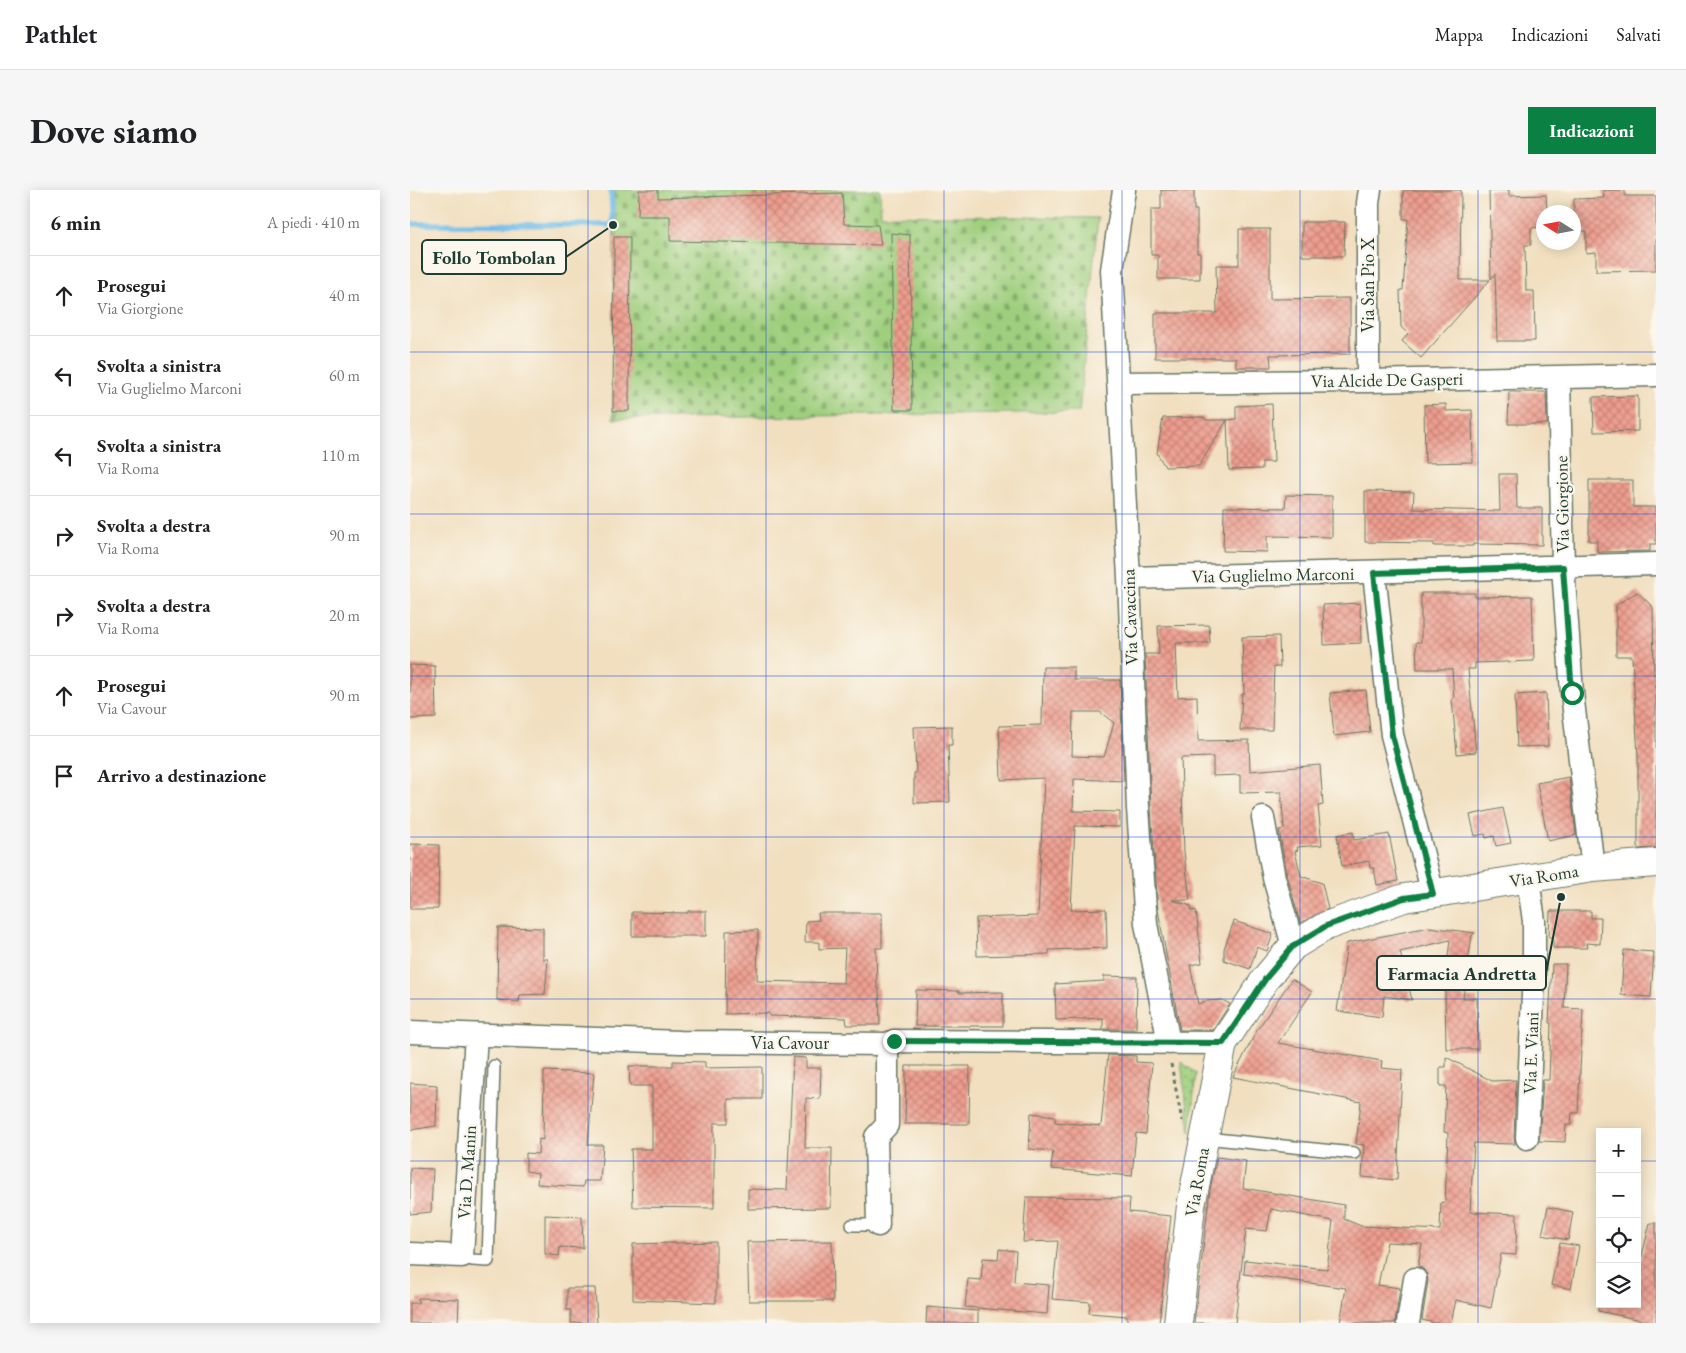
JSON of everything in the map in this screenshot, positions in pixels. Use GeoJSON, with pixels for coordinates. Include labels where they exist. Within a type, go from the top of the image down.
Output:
{"type":"FeatureCollection","features":[{"type":"Feature","properties":{"kind":"main road","name":"Via Roma"},"geometry":{"type":"LineString","coordinates":[[1178,1323],[1191,1206],[1194,1132],[1223,1043],[1266,978],[1293,946],[1326,926],[1404,898],[1593,868],[1656,863]]}},
{"type":"Feature","properties":{"kind":"street","name":"Via Cavaccina"},"geometry":{"type":"LineString","coordinates":[[1124,190],[1112,270],[1129,578],[1138,798],[1146,924],[1169,1043]]}},
{"type":"Feature","properties":{"kind":"street","name":"Via San Pio X"},"geometry":{"type":"LineString","coordinates":[[1368,381],[1368,203],[1370,190]]}},
{"type":"Feature","properties":{"kind":"street","name":"Via Alcide De Gasperi"},"geometry":{"type":"LineString","coordinates":[[1118,383],[1368,381],[1656,375]]}},
{"type":"Feature","properties":{"kind":"street","name":"Via Giorgione"},"geometry":{"type":"LineString","coordinates":[[1560,378],[1563,567],[1572,693],[1593,868]]}},
{"type":"Feature","properties":{"kind":"street","name":"Via Guglielmo Marconi"},"geometry":{"type":"LineString","coordinates":[[1129,578],[1374,573],[1656,564]]}},
{"type":"Feature","properties":{"kind":"street"},"geometry":{"type":"LineString","coordinates":[[1374,573],[1392,735],[1433,894]]}},
{"type":"Feature","properties":{"kind":"street"},"geometry":{"type":"LineString","coordinates":[[1263,818],[1274,878],[1293,946]]}},
{"type":"Feature","properties":{"kind":"street","name":"Via E. Viani"},"geometry":{"type":"LineString","coordinates":[[1527,1138],[1534,971],[1534,921],[1528,879]]}},
{"type":"Feature","properties":{"kind":"street","name":"Via Cavour"},"geometry":{"type":"LineString","coordinates":[[410,1032],[476,1036],[680,1042],[887,1044],[894,1041],[1169,1043]]}},
{"type":"Feature","properties":{"kind":"street","name":"Via D. Manin"},"geometry":{"type":"LineString","coordinates":[[462,1256],[476,1036]]}},
{"type":"Feature","properties":{"kind":"street"},"geometry":{"type":"LineString","coordinates":[[1169,1043],[1223,1043]]}},
{"type":"Feature","properties":{"kind":"street"},"geometry":{"type":"LineString","coordinates":[[878,1225],[876,1137],[887,1126],[887,1044]]}},
{"type":"Feature","properties":{"kind":"street"},"geometry":{"type":"LineString","coordinates":[[410,1254],[462,1256]]}},
{"type":"Feature","properties":{"kind":"street"},"geometry":{"type":"LineString","coordinates":[[1408,1323],[1414,1279]]}},
{"type":"Feature","properties":{"kind":"lane"},"geometry":{"type":"LineString","coordinates":[[462,1256],[472,1260],[488,1261],[494,1066]]}},
{"type":"Feature","properties":{"kind":"lane"},"geometry":{"type":"LineString","coordinates":[[1194,1132],[1354,1153]]}},
{"type":"Feature","properties":{"kind":"lane"},"geometry":{"type":"LineString","coordinates":[[852,1225],[878,1225]]}},
{"type":"Feature","properties":{"kind":"path"},"geometry":{"type":"LineString","coordinates":[[1169,1043],[1170,1059],[1194,1132]]}},
{"type":"Feature","properties":{"kind":"green space"},"geometry":{"type":"Polygon","coordinates":[[[614,190],[880,190],[881,215],[1098,218],[1079,412],[613,419],[614,190]]]}},
{"type":"Feature","properties":{"kind":"green space"},"geometry":{"type":"Polygon","coordinates":[[[1181,1062],[1196,1073],[1190,1133],[1181,1062]]]}},
{"type":"Feature","properties":{"kind":"building"},"geometry":{"type":"Polygon","coordinates":[[[639,190],[658,190],[658,198],[842,193],[844,224],[878,225],[881,245],[670,241],[670,216],[638,216],[639,190]]]}},
{"type":"Feature","properties":{"kind":"building"},"geometry":{"type":"Polygon","coordinates":[[[1161,190],[1194,190],[1194,210],[1197,210],[1197,253],[1200,253],[1200,279],[1158,279],[1158,255],[1151,255],[1151,209],[1161,209],[1161,190]]]}},
{"type":"Feature","properties":{"kind":"building"},"geometry":{"type":"Polygon","coordinates":[[[1403,190],[1461,190],[1460,280],[1490,280],[1421,358],[1402,341],[1408,334],[1401,327],[1400,290],[1403,290],[1408,219],[1403,219],[1403,190]]]}},
{"type":"Feature","properties":{"kind":"building"},"geometry":{"type":"Polygon","coordinates":[[[1489,190],[1509,190],[1509,196],[1546,195],[1547,205],[1536,205],[1536,228],[1531,228],[1531,245],[1525,245],[1526,291],[1534,291],[1535,341],[1497,341],[1495,274],[1491,279],[1489,190]]]}},
{"type":"Feature","properties":{"kind":"building"},"geometry":{"type":"Polygon","coordinates":[[[1603,190],[1625,190],[1625,196],[1656,196],[1656,270],[1596,271],[1596,252],[1586,253],[1586,231],[1581,231],[1581,205],[1574,205],[1574,199],[1604,198],[1603,190]]]}},
{"type":"Feature","properties":{"kind":"building"},"geometry":{"type":"Polygon","coordinates":[[[1302,222],[1345,222],[1344,256],[1302,256],[1302,222]]]}},
{"type":"Feature","properties":{"kind":"building"},"geometry":{"type":"Polygon","coordinates":[[[1239,229],[1270,229],[1270,299],[1350,298],[1350,354],[1270,355],[1271,367],[1236,367],[1236,358],[1155,358],[1155,313],[1217,313],[1216,265],[1239,265],[1239,229]]]}},
{"type":"Feature","properties":{"kind":"building"},"geometry":{"type":"Polygon","coordinates":[[[891,233],[910,235],[912,410],[894,410],[891,233]]]}},
{"type":"Feature","properties":{"kind":"building"},"geometry":{"type":"Polygon","coordinates":[[[614,237],[630,237],[629,411],[613,411],[614,237]]]}},
{"type":"Feature","properties":{"kind":"building"},"geometry":{"type":"Polygon","coordinates":[[[1509,392],[1546,392],[1547,424],[1508,424],[1509,392]]]}},
{"type":"Feature","properties":{"kind":"building"},"geometry":{"type":"Polygon","coordinates":[[[1638,396],[1638,431],[1594,432],[1593,397],[1638,396]]]}},
{"type":"Feature","properties":{"kind":"building"},"geometry":{"type":"Polygon","coordinates":[[[1272,404],[1274,462],[1262,462],[1262,469],[1229,470],[1227,420],[1236,419],[1236,406],[1272,404]]]}},
{"type":"Feature","properties":{"kind":"building"},"geometry":{"type":"Polygon","coordinates":[[[1446,404],[1446,411],[1472,410],[1473,462],[1425,463],[1424,405],[1446,404]]]}},
{"type":"Feature","properties":{"kind":"building"},"geometry":{"type":"Polygon","coordinates":[[[1204,417],[1206,420],[1227,420],[1199,466],[1165,467],[1157,453],[1163,418],[1204,417]]]}},
{"type":"Feature","properties":{"kind":"building"},"geometry":{"type":"Polygon","coordinates":[[[1499,474],[1516,474],[1517,508],[1542,508],[1542,545],[1473,544],[1473,546],[1434,546],[1434,543],[1365,542],[1365,491],[1414,492],[1413,509],[1500,511],[1499,474]]]}},
{"type":"Feature","properties":{"kind":"building"},"geometry":{"type":"Polygon","coordinates":[[[1589,480],[1633,480],[1633,507],[1656,507],[1656,544],[1650,544],[1650,551],[1597,552],[1597,541],[1589,541],[1589,480]]]}},
{"type":"Feature","properties":{"kind":"building"},"geometry":{"type":"Polygon","coordinates":[[[1286,495],[1332,496],[1332,537],[1267,536],[1267,552],[1223,551],[1224,507],[1285,508],[1286,495]]]}},
{"type":"Feature","properties":{"kind":"building"},"geometry":{"type":"Polygon","coordinates":[[[1637,592],[1653,607],[1654,675],[1656,675],[1656,848],[1638,849],[1638,756],[1632,656],[1616,656],[1616,605],[1637,592]]]}},
{"type":"Feature","properties":{"kind":"building"},"geometry":{"type":"Polygon","coordinates":[[[1421,593],[1475,593],[1475,597],[1532,596],[1534,661],[1475,663],[1475,669],[1468,669],[1476,752],[1457,754],[1452,699],[1454,698],[1452,669],[1417,669],[1416,642],[1421,642],[1421,593]]]}},
{"type":"Feature","properties":{"kind":"building"},"geometry":{"type":"Polygon","coordinates":[[[1360,603],[1361,643],[1324,645],[1323,605],[1360,603]]]}},
{"type":"Feature","properties":{"kind":"building"},"geometry":{"type":"Polygon","coordinates":[[[1209,625],[1210,643],[1176,643],[1178,697],[1197,696],[1198,741],[1249,740],[1250,771],[1320,765],[1323,805],[1318,806],[1322,845],[1297,847],[1298,850],[1295,851],[1301,876],[1322,883],[1328,909],[1300,923],[1287,875],[1279,830],[1284,829],[1281,792],[1240,793],[1240,775],[1213,776],[1213,757],[1181,758],[1184,852],[1190,900],[1172,900],[1191,906],[1191,911],[1196,910],[1202,963],[1190,965],[1198,1004],[1206,1001],[1222,1000],[1230,1004],[1213,1030],[1180,1030],[1158,910],[1151,807],[1145,654],[1159,654],[1158,626],[1209,625]]]}},
{"type":"Feature","properties":{"kind":"building"},"geometry":{"type":"Polygon","coordinates":[[[1279,636],[1280,667],[1274,667],[1272,730],[1240,730],[1242,694],[1244,694],[1242,637],[1279,636]]]}},
{"type":"Feature","properties":{"kind":"building"},"geometry":{"type":"Polygon","coordinates":[[[410,665],[435,666],[436,718],[410,719],[410,665]]]}},
{"type":"Feature","properties":{"kind":"building"},"geometry":{"type":"Polygon","coordinates":[[[1043,667],[1074,667],[1074,680],[1120,680],[1124,781],[1074,779],[1073,811],[1120,812],[1120,827],[1075,826],[1071,910],[1106,909],[1107,948],[1049,950],[1049,954],[977,956],[976,918],[1038,916],[1044,778],[1001,780],[999,726],[1042,725],[1043,667]],[[1073,712],[1072,756],[1104,757],[1114,723],[1100,712],[1073,712]]]}},
{"type":"Feature","properties":{"kind":"building"},"geometry":{"type":"Polygon","coordinates":[[[1366,690],[1370,732],[1334,736],[1330,693],[1366,690]]]}},
{"type":"Feature","properties":{"kind":"building"},"geometry":{"type":"Polygon","coordinates":[[[1546,693],[1548,746],[1517,747],[1515,695],[1546,693]]]}},
{"type":"Feature","properties":{"kind":"building"},"geometry":{"type":"Polygon","coordinates":[[[952,726],[952,745],[948,745],[950,802],[914,803],[914,773],[916,773],[914,727],[952,726]]]}},
{"type":"Feature","properties":{"kind":"building"},"geometry":{"type":"Polygon","coordinates":[[[1569,777],[1576,835],[1548,841],[1537,783],[1569,777]]]}},
{"type":"Feature","properties":{"kind":"building"},"geometry":{"type":"Polygon","coordinates":[[[1503,808],[1511,843],[1496,846],[1494,836],[1486,838],[1485,834],[1475,836],[1470,815],[1503,808]]]}},
{"type":"Feature","properties":{"kind":"building"},"geometry":{"type":"Polygon","coordinates":[[[1353,832],[1354,840],[1389,834],[1398,881],[1377,885],[1374,868],[1370,868],[1369,861],[1342,866],[1337,835],[1353,832]]]}},
{"type":"Feature","properties":{"kind":"building"},"geometry":{"type":"Polygon","coordinates":[[[410,844],[439,845],[438,909],[410,909],[410,844]]]}},
{"type":"Feature","properties":{"kind":"building"},"geometry":{"type":"Polygon","coordinates":[[[688,911],[706,911],[706,936],[632,936],[632,912],[688,913],[688,911]]]}},
{"type":"Feature","properties":{"kind":"building"},"geometry":{"type":"Polygon","coordinates":[[[1550,911],[1591,911],[1591,918],[1601,918],[1600,944],[1586,943],[1587,948],[1553,948],[1553,937],[1549,937],[1550,911]]]}},
{"type":"Feature","properties":{"kind":"building"},"geometry":{"type":"Polygon","coordinates":[[[818,913],[882,913],[882,948],[876,948],[880,1025],[847,1025],[846,1018],[769,1016],[769,1013],[725,1014],[726,931],[758,930],[757,981],[843,983],[845,948],[819,949],[819,942],[805,942],[806,921],[819,920],[818,913]]]}},
{"type":"Feature","properties":{"kind":"building"},"geometry":{"type":"Polygon","coordinates":[[[1234,921],[1273,934],[1267,951],[1257,947],[1250,969],[1224,960],[1224,949],[1234,921]]]}},
{"type":"Feature","properties":{"kind":"building"},"geometry":{"type":"Polygon","coordinates":[[[498,927],[543,928],[543,959],[548,959],[545,994],[520,995],[519,1002],[497,1000],[498,927]]]}},
{"type":"Feature","properties":{"kind":"building"},"geometry":{"type":"Polygon","coordinates":[[[1429,927],[1475,933],[1472,935],[1463,998],[1477,998],[1478,1049],[1446,1049],[1444,989],[1450,940],[1400,952],[1412,1000],[1384,996],[1382,1017],[1337,1011],[1347,943],[1429,927]]]}},
{"type":"Feature","properties":{"kind":"building"},"geometry":{"type":"Polygon","coordinates":[[[1624,950],[1654,952],[1651,997],[1621,995],[1624,950]]]}},
{"type":"Feature","properties":{"kind":"building"},"geometry":{"type":"Polygon","coordinates":[[[1552,964],[1566,964],[1564,1008],[1583,1009],[1578,1113],[1572,1113],[1571,1125],[1566,1125],[1565,1142],[1539,1141],[1543,1080],[1549,1080],[1552,964]]]}},
{"type":"Feature","properties":{"kind":"building"},"geometry":{"type":"Polygon","coordinates":[[[1104,976],[1137,977],[1136,1029],[1103,1029],[1103,1018],[1056,1020],[1055,984],[1104,981],[1104,976]]]}},
{"type":"Feature","properties":{"kind":"building"},"geometry":{"type":"Polygon","coordinates":[[[1292,979],[1312,992],[1278,1043],[1382,1061],[1381,1068],[1402,1070],[1397,1180],[1362,1177],[1364,1145],[1356,1144],[1361,1102],[1233,1077],[1257,1030],[1292,979]]]}},
{"type":"Feature","properties":{"kind":"building"},"geometry":{"type":"Polygon","coordinates":[[[916,990],[959,991],[959,993],[1003,992],[1003,1026],[915,1026],[916,990]]]}},
{"type":"Feature","properties":{"kind":"building"},"geometry":{"type":"Polygon","coordinates":[[[1108,1055],[1136,1056],[1136,1062],[1152,1063],[1146,1134],[1136,1133],[1132,1176],[1051,1169],[1053,1151],[1029,1149],[1031,1113],[1055,1116],[1055,1122],[1101,1126],[1108,1055]]]}},
{"type":"Feature","properties":{"kind":"building"},"geometry":{"type":"Polygon","coordinates":[[[793,1057],[806,1058],[806,1068],[821,1068],[820,1099],[806,1098],[805,1148],[832,1148],[831,1208],[748,1209],[748,1189],[787,1190],[793,1057]]]}},
{"type":"Feature","properties":{"kind":"building"},"geometry":{"type":"Polygon","coordinates":[[[1446,1057],[1492,1081],[1516,1080],[1515,1144],[1474,1143],[1470,1212],[1517,1214],[1516,1255],[1501,1254],[1491,1308],[1456,1300],[1451,1323],[1435,1323],[1422,1320],[1428,1281],[1427,1274],[1418,1266],[1422,1244],[1387,1242],[1378,1285],[1400,1288],[1395,1323],[1340,1323],[1346,1288],[1244,1274],[1245,1260],[1327,1269],[1333,1221],[1271,1209],[1267,1231],[1246,1229],[1235,1323],[1194,1323],[1210,1190],[1217,1157],[1246,1161],[1243,1188],[1344,1205],[1344,1219],[1361,1226],[1440,1230],[1441,1202],[1445,1203],[1448,1133],[1444,1132],[1446,1086],[1440,1086],[1440,1067],[1446,1067],[1446,1057]]]}},
{"type":"Feature","properties":{"kind":"building"},"geometry":{"type":"Polygon","coordinates":[[[673,1061],[705,1062],[705,1068],[762,1067],[762,1099],[728,1099],[728,1123],[714,1123],[714,1208],[633,1207],[631,1149],[652,1149],[652,1086],[630,1086],[629,1066],[673,1066],[673,1061]]]}},
{"type":"Feature","properties":{"kind":"building"},"geometry":{"type":"Polygon","coordinates":[[[906,1066],[970,1066],[969,1124],[905,1124],[906,1066]]]}},
{"type":"Feature","properties":{"kind":"building"},"geometry":{"type":"Polygon","coordinates":[[[544,1071],[594,1073],[588,1145],[603,1145],[600,1181],[584,1181],[583,1187],[537,1184],[538,1173],[526,1171],[526,1153],[538,1154],[539,1139],[543,1140],[544,1071]]]}},
{"type":"Feature","properties":{"kind":"building"},"geometry":{"type":"Polygon","coordinates":[[[410,1083],[437,1085],[436,1126],[410,1130],[410,1083]]]}},
{"type":"Feature","properties":{"kind":"building"},"geometry":{"type":"Polygon","coordinates":[[[410,1168],[433,1169],[431,1212],[410,1214],[410,1168]]]}},
{"type":"Feature","properties":{"kind":"building"},"geometry":{"type":"Polygon","coordinates":[[[1026,1197],[1130,1198],[1129,1212],[1171,1216],[1159,1323],[1127,1323],[1127,1316],[1089,1313],[1090,1302],[1052,1299],[1058,1241],[1023,1242],[1026,1197]]]}},
{"type":"Feature","properties":{"kind":"building"},"geometry":{"type":"Polygon","coordinates":[[[1548,1207],[1573,1212],[1568,1240],[1542,1235],[1548,1207]]]}},
{"type":"Feature","properties":{"kind":"building"},"geometry":{"type":"Polygon","coordinates":[[[545,1215],[582,1217],[583,1248],[560,1247],[559,1256],[545,1254],[545,1215]]]}},
{"type":"Feature","properties":{"kind":"building"},"geometry":{"type":"Polygon","coordinates":[[[1650,1223],[1656,1223],[1656,1323],[1598,1311],[1598,1308],[1641,1308],[1641,1260],[1650,1223]]]}},
{"type":"Feature","properties":{"kind":"building"},"geometry":{"type":"Polygon","coordinates":[[[832,1241],[833,1301],[749,1301],[747,1242],[832,1241]]]}},
{"type":"Feature","properties":{"kind":"building"},"geometry":{"type":"Polygon","coordinates":[[[716,1242],[716,1303],[633,1300],[633,1244],[716,1242]]]}},
{"type":"Feature","properties":{"kind":"building"},"geometry":{"type":"Polygon","coordinates":[[[1560,1243],[1579,1246],[1571,1289],[1551,1285],[1560,1243]]]}},
{"type":"Feature","properties":{"kind":"building"},"geometry":{"type":"Polygon","coordinates":[[[999,1249],[1016,1251],[1014,1282],[1049,1285],[1047,1314],[965,1307],[968,1279],[981,1280],[983,1258],[998,1259],[999,1249]]]}},
{"type":"Feature","properties":{"kind":"building"},"geometry":{"type":"Polygon","coordinates":[[[567,1288],[595,1288],[597,1323],[571,1323],[571,1310],[567,1310],[567,1288]]]}},
{"type":"Feature","properties":{"kind":"building"},"geometry":{"type":"Polygon","coordinates":[[[418,1298],[459,1299],[458,1323],[410,1323],[410,1303],[418,1303],[418,1298]]]}},
{"type":"Feature","properties":{"kind":"building"},"geometry":{"type":"Polygon","coordinates":[[[927,1307],[978,1311],[978,1323],[926,1323],[927,1307]]]}},
{"type":"Feature","properties":{"kind":"waterway"},"geometry":{"type":"LineString","coordinates":[[410,224],[613,225],[611,190]]}},
{"type":"Feature","properties":{"kind":"place","name":"Follo Tombolan"},"geometry":{"type":"Point","coordinates":[613,225]}},
{"type":"Feature","properties":{"kind":"place","name":"Farmacia Andretta"},"geometry":{"type":"Point","coordinates":[1561,897]}},
{"type":"Feature","properties":{"kind":"route"},"geometry":{"type":"LineString","coordinates":[[894,1041],[1223,1043],[1266,978],[1293,946],[1326,926],[1404,898],[1433,894],[1392,735],[1374,573],[1563,567],[1572,693]]}}]}
